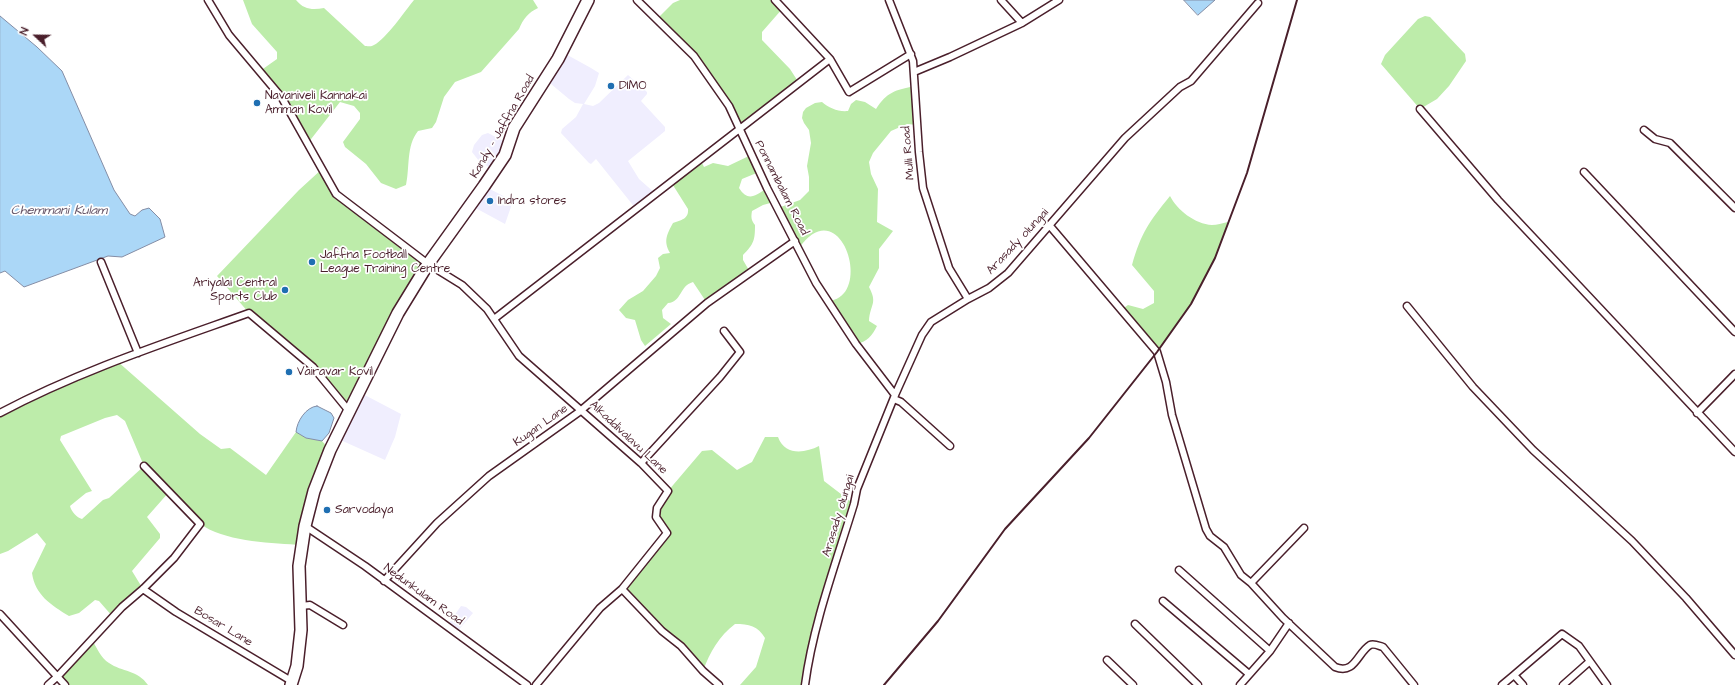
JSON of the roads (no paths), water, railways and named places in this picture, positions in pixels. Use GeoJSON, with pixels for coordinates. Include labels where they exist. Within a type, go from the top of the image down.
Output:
{"type":"FeatureCollection","features":[{"type":"Feature","properties":{"kind":"highway","name":"Kandy - Jaffna Road"},"geometry":{"type":"LineString","coordinates":[[292,684],[299,653],[301,606],[299,566],[305,526],[316,484],[330,450],[398,313],[428,264],[484,186],[504,155],[514,128],[558,59],[588,0]]}},
{"type":"Feature","properties":{"kind":"street","name":"Alkaddivalavu Lane"},"geometry":{"type":"LineString","coordinates":[[208,0],[229,35],[282,98],[336,194],[428,264],[462,285],[487,308],[519,356],[641,463],[668,490],[657,508],[656,517],[667,533],[622,589],[600,608],[536,685]]}},
{"type":"Feature","properties":{"kind":"street","name":"Ponnambalam Road"},"geometry":{"type":"LineString","coordinates":[[637,0],[694,56],[729,106],[767,188],[816,283],[856,344],[894,397],[950,446]]}},
{"type":"Feature","properties":{"kind":"street"},"geometry":{"type":"LineString","coordinates":[[775,0],[830,59],[849,92],[911,54]]}},
{"type":"Feature","properties":{"kind":"street","name":"Mulli Road"},"geometry":{"type":"LineString","coordinates":[[889,0],[911,54],[914,72],[919,152],[923,188],[949,268],[968,299]]}},
{"type":"Feature","properties":{"kind":"street"},"geometry":{"type":"LineString","coordinates":[[1001,0],[1022,23]]}},
{"type":"Feature","properties":{"kind":"street"},"geometry":{"type":"LineString","coordinates":[[914,72],[950,57],[1022,23],[1060,0]]}},
{"type":"Feature","properties":{"kind":"street","name":"Arasady olungai"},"geometry":{"type":"LineString","coordinates":[[805,685],[807,666],[857,489],[894,397],[922,335],[931,322],[989,288],[1008,273],[1125,138],[1180,87],[1192,81],[1258,3]]}},
{"type":"Feature","properties":{"kind":"street"},"geometry":{"type":"LineString","coordinates":[[494,319],[830,59]]}},
{"type":"Feature","properties":{"kind":"street"},"geometry":{"type":"LineString","coordinates":[[1420,109],[1498,200],[1735,452]]}},
{"type":"Feature","properties":{"kind":"street"},"geometry":{"type":"LineString","coordinates":[[1644,130],[1655,139],[1670,143],[1735,208]]}},
{"type":"Feature","properties":{"kind":"street"},"geometry":{"type":"LineString","coordinates":[[1584,172],[1735,332]]}},
{"type":"Feature","properties":{"kind":"street"},"geometry":{"type":"LineString","coordinates":[[1050,226],[1157,352],[1166,382],[1172,415],[1206,529],[1210,536],[1224,547],[1241,575],[1251,583],[1289,623],[1335,667],[1341,669],[1350,667],[1370,645],[1375,644],[1383,647],[1414,685]]}},
{"type":"Feature","properties":{"kind":"street","name":"Kugan Lane"},"geometry":{"type":"LineString","coordinates":[[384,581],[437,523],[489,476],[582,410],[707,303],[795,241]]}},
{"type":"Feature","properties":{"kind":"street"},"geometry":{"type":"LineString","coordinates":[[101,262],[138,353]]}},
{"type":"Feature","properties":{"kind":"street"},"geometry":{"type":"LineString","coordinates":[[1407,306],[1473,387],[1542,458],[1632,541],[1686,598],[1735,655]]}},
{"type":"Feature","properties":{"kind":"street"},"geometry":{"type":"LineString","coordinates":[[0,413],[37,393],[138,353],[249,313],[313,367],[349,411]]}},
{"type":"Feature","properties":{"kind":"street"},"geometry":{"type":"LineString","coordinates":[[641,463],[720,377],[740,352],[724,331]]}},
{"type":"Feature","properties":{"kind":"street"},"geometry":{"type":"LineString","coordinates":[[1697,413],[1735,374]]}},
{"type":"Feature","properties":{"kind":"street"},"geometry":{"type":"LineString","coordinates":[[48,685],[122,606],[143,589],[174,558],[200,524],[144,466]]}},
{"type":"Feature","properties":{"kind":"street","name":"Nedunkulam Road"},"geometry":{"type":"LineString","coordinates":[[305,526],[335,545],[527,685]]}},
{"type":"Feature","properties":{"kind":"street"},"geometry":{"type":"LineString","coordinates":[[1251,583],[1304,528]]}},
{"type":"Feature","properties":{"kind":"street"},"geometry":{"type":"LineString","coordinates":[[1179,570],[1270,651]]}},
{"type":"Feature","properties":{"kind":"street","name":"Bosar Lane"},"geometry":{"type":"LineString","coordinates":[[143,589],[176,612],[292,684]]}},
{"type":"Feature","properties":{"kind":"street"},"geometry":{"type":"LineString","coordinates":[[622,589],[662,631],[681,646],[703,671],[719,685]]}},
{"type":"Feature","properties":{"kind":"street"},"geometry":{"type":"LineString","coordinates":[[1163,601],[1249,674]]}},
{"type":"Feature","properties":{"kind":"street"},"geometry":{"type":"LineString","coordinates":[[301,606],[310,605],[343,625]]}},
{"type":"Feature","properties":{"kind":"street"},"geometry":{"type":"LineString","coordinates":[[0,614],[65,685]]}},
{"type":"Feature","properties":{"kind":"street"},"geometry":{"type":"LineString","coordinates":[[1240,685],[1270,651],[1289,623]]}},
{"type":"Feature","properties":{"kind":"street"},"geometry":{"type":"LineString","coordinates":[[1135,624],[1198,685]]}},
{"type":"Feature","properties":{"kind":"street"},"geometry":{"type":"LineString","coordinates":[[1502,685],[1562,634],[1579,646],[1589,662],[1607,685]]}},
{"type":"Feature","properties":{"kind":"street"},"geometry":{"type":"LineString","coordinates":[[1107,660],[1133,685]]}},
{"type":"Feature","properties":{"kind":"street"},"geometry":{"type":"LineString","coordinates":[[1563,685],[1589,662]]}},
{"type":"Feature","properties":{"kind":"street"},"geometry":{"type":"LineString","coordinates":[[1514,675],[1523,685]]}},
{"type":"Feature","properties":{"kind":"water"},"geometry":{"type":"Polygon","coordinates":[[[1184,0],[1215,0],[1198,15],[1184,0]]]}},
{"type":"Feature","properties":{"kind":"water","name":"Chemmani Kulam"},"geometry":{"type":"Polygon","coordinates":[[[0,16],[37,47],[62,71],[114,190],[130,214],[135,216],[142,210],[149,208],[160,219],[165,237],[122,257],[108,256],[24,287],[5,271],[0,273],[0,16]]]}},
{"type":"Feature","properties":{"kind":"water"},"geometry":{"type":"Polygon","coordinates":[[[317,406],[331,413],[334,418],[329,433],[322,441],[306,438],[296,432],[298,423],[303,415],[309,409],[317,406]]]}},
{"type":"Feature","properties":{"kind":"railway"},"geometry":{"type":"LineString","coordinates":[[884,685],[938,621],[1005,529],[1089,438],[1157,352],[1191,304],[1215,258],[1247,173],[1297,0]]}},
{"type":"Feature","properties":{"kind":"place","name":"DIMO"},"geometry":{"type":"Point","coordinates":[611,86]}},
{"type":"Feature","properties":{"kind":"place","name":"Navaniveli Kannakai Amman Kovil"},"geometry":{"type":"Point","coordinates":[257,103]}},
{"type":"Feature","properties":{"kind":"place","name":"Indra stores"},"geometry":{"type":"Point","coordinates":[490,201]}},
{"type":"Feature","properties":{"kind":"place","name":"Jaffna Football League Training Centre"},"geometry":{"type":"Point","coordinates":[312,262]}},
{"type":"Feature","properties":{"kind":"place","name":"Ariyalai Central Sports Club"},"geometry":{"type":"Point","coordinates":[285,290]}},
{"type":"Feature","properties":{"kind":"place","name":"Vairavar Kovil"},"geometry":{"type":"Point","coordinates":[289,372]}},
{"type":"Feature","properties":{"kind":"place","name":"Sarvodaya"},"geometry":{"type":"Point","coordinates":[327,510]}}]}
